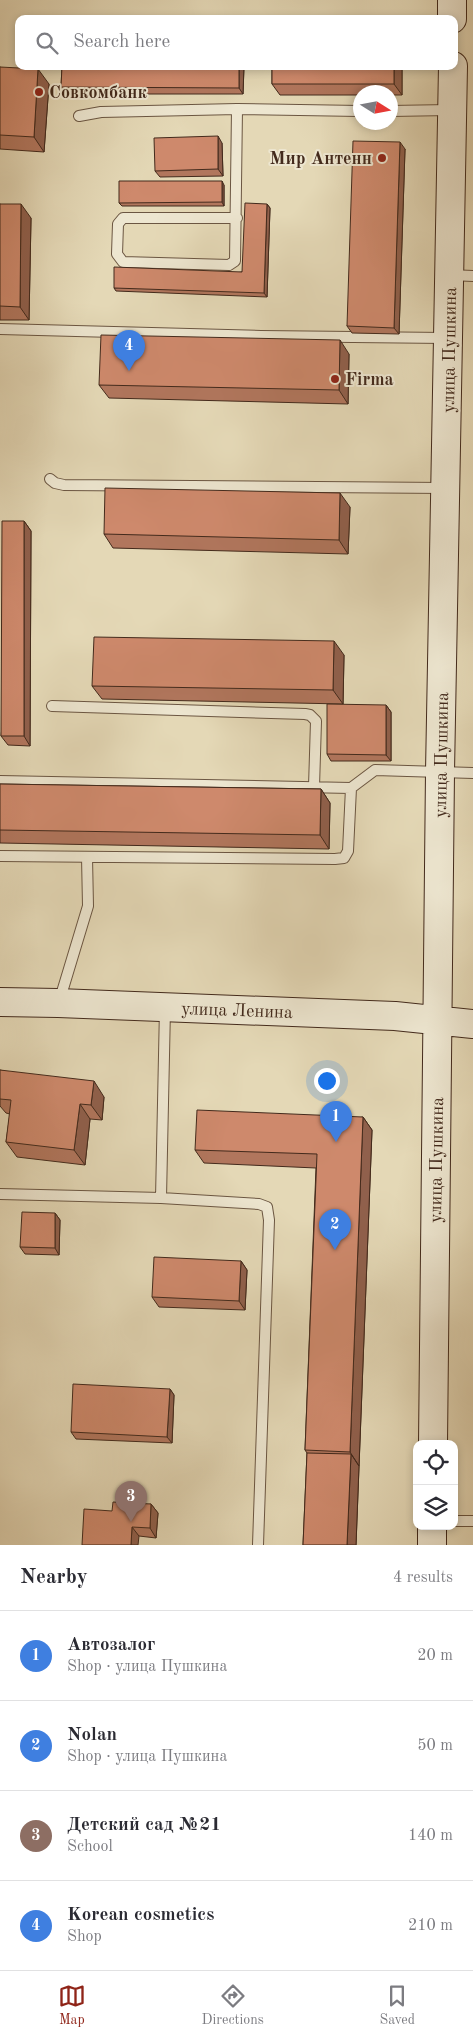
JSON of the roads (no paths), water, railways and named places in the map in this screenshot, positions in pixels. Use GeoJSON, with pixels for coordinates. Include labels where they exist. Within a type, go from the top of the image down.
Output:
{"type":"FeatureCollection","features":[{"type":"Feature","properties":{"kind":"main road"},"geometry":{"type":"LineString","coordinates":[[452,0],[452,15]]}},
{"type":"Feature","properties":{"kind":"main road","name":"улица Пушкина"},"geometry":{"type":"LineString","coordinates":[[433,1440],[440,772],[449,338],[461,276],[453,70]]}},
{"type":"Feature","properties":{"kind":"main road","name":"улица Ленина"},"geometry":{"type":"LineString","coordinates":[[0,1002],[395,1016],[473,1024]]}},
{"type":"Feature","properties":{"kind":"main road"},"geometry":{"type":"LineString","coordinates":[[432,1530],[432,1545]]}},
{"type":"Feature","properties":{"kind":"lane"},"geometry":{"type":"LineString","coordinates":[[79,116],[101,112],[237,109],[353,110]]}},
{"type":"Feature","properties":{"kind":"lane"},"geometry":{"type":"LineString","coordinates":[[237,109],[237,218],[235,262],[229,265],[123,262],[117,254],[118,224],[123,218],[237,218]]}},
{"type":"Feature","properties":{"kind":"lane"},"geometry":{"type":"LineString","coordinates":[[398,111],[454,110]]}},
{"type":"Feature","properties":{"kind":"lane"},"geometry":{"type":"LineString","coordinates":[[0,329],[262,336],[449,338]]}},
{"type":"Feature","properties":{"kind":"lane"},"geometry":{"type":"LineString","coordinates":[[50,479],[55,483],[64,485],[446,488]]}},
{"type":"Feature","properties":{"kind":"lane"},"geometry":{"type":"LineString","coordinates":[[52,706],[305,714],[316,721],[314,787]]}},
{"type":"Feature","properties":{"kind":"lane"},"geometry":{"type":"LineString","coordinates":[[0,781],[351,788],[375,770],[473,773]]}},
{"type":"Feature","properties":{"kind":"lane"},"geometry":{"type":"LineString","coordinates":[[0,856],[344,858],[348,851],[351,788]]}},
{"type":"Feature","properties":{"kind":"lane"},"geometry":{"type":"LineString","coordinates":[[58,1003],[88,906],[87,857]]}},
{"type":"Feature","properties":{"kind":"lane"},"geometry":{"type":"LineString","coordinates":[[161,1198],[165,1007]]}},
{"type":"Feature","properties":{"kind":"lane"},"geometry":{"type":"LineString","coordinates":[[1,1192],[161,1198],[259,1204],[267,1207],[269,1220],[258,1545]]}},
{"type":"Feature","properties":{"kind":"lane"},"geometry":{"type":"LineString","coordinates":[[458,1521],[473,1521]]}},
{"type":"Feature","properties":{"kind":"place","name":"Совкомбанк"},"geometry":{"type":"Point","coordinates":[39,92]}},
{"type":"Feature","properties":{"kind":"place","name":"Мир Антенн"},"geometry":{"type":"Point","coordinates":[382,158]}},
{"type":"Feature","properties":{"kind":"place","name":"Korean cosmetics"},"geometry":{"type":"Point","coordinates":[129,371]}},
{"type":"Feature","properties":{"kind":"place","name":"Firma"},"geometry":{"type":"Point","coordinates":[335,379]}},
{"type":"Feature","properties":{"kind":"place","name":"Автозалог"},"geometry":{"type":"Point","coordinates":[336,1142]}},
{"type":"Feature","properties":{"kind":"place","name":"Nolan"},"geometry":{"type":"Point","coordinates":[335,1250]}},
{"type":"Feature","properties":{"kind":"place","name":"Детский сад №21"},"geometry":{"type":"Point","coordinates":[131,1522]}}]}
